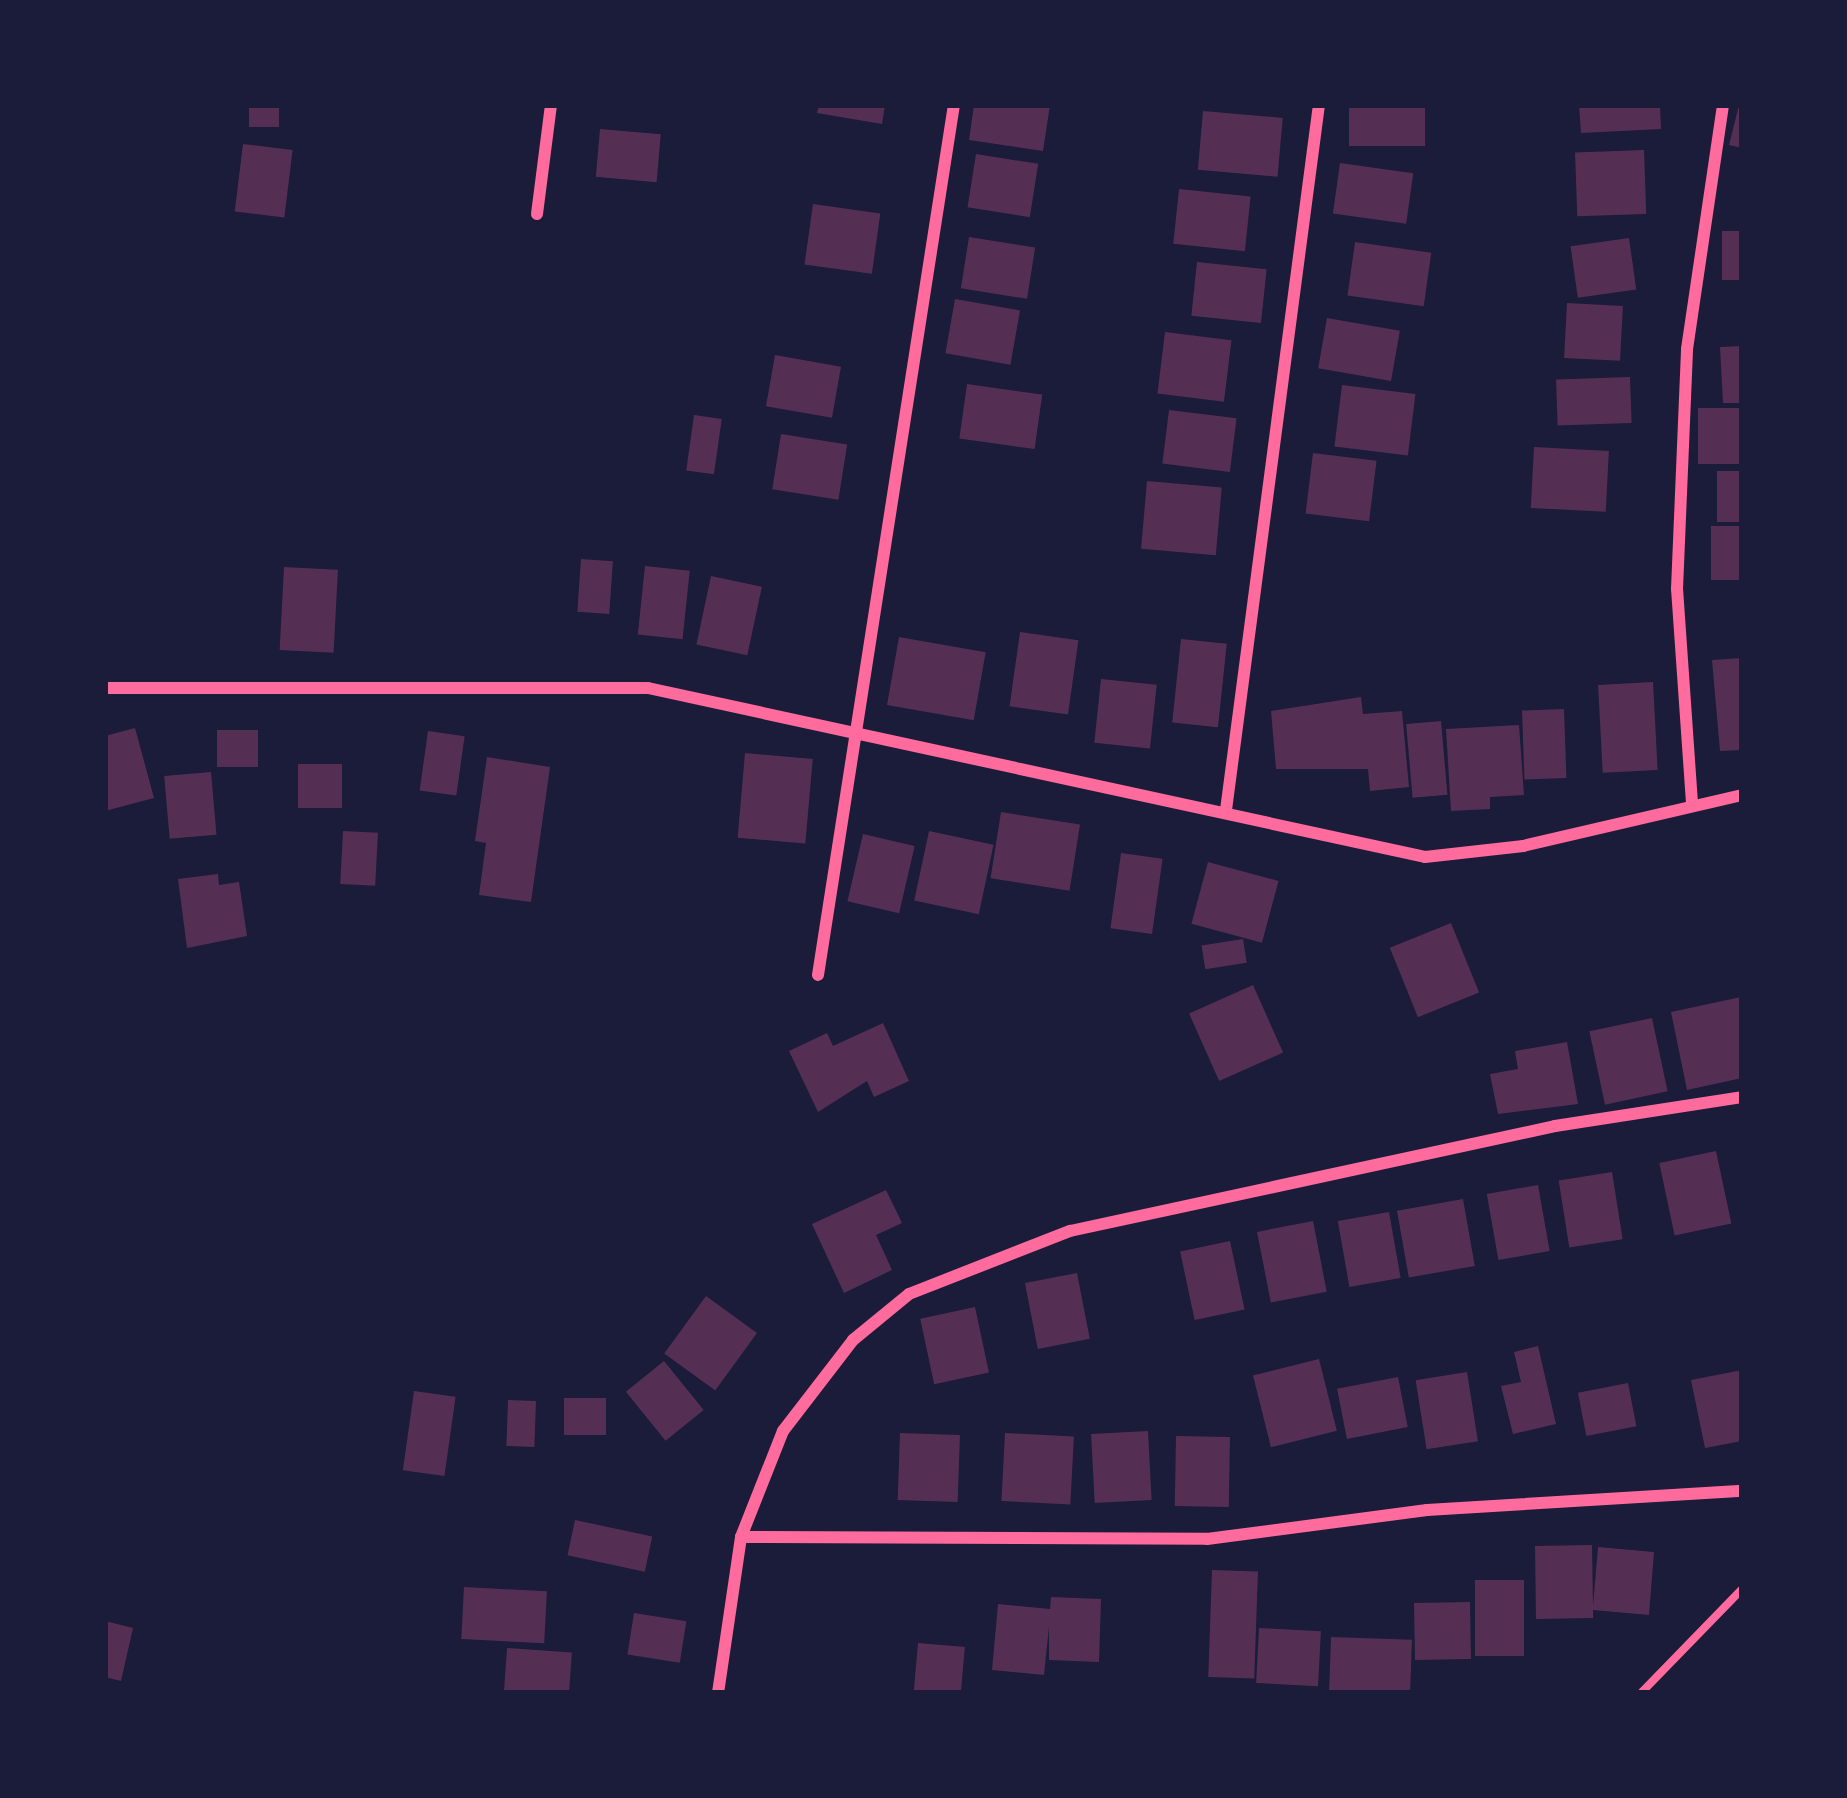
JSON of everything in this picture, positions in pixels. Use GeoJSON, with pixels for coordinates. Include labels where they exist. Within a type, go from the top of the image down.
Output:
{"type":"FeatureCollection","features":[{"type":"Feature","properties":{"kind":"street"},"geometry":{"type":"LineString","coordinates":[[537,214],[551,105]]}},
{"type":"Feature","properties":{"kind":"street"},"geometry":{"type":"LineString","coordinates":[[818,976],[954,105]]}},
{"type":"Feature","properties":{"kind":"street"},"geometry":{"type":"LineString","coordinates":[[1226,810],[1319,105]]}},
{"type":"Feature","properties":{"kind":"street"},"geometry":{"type":"LineString","coordinates":[[1691,803],[1678,589],[1687,349],[1723,105]]}},
{"type":"Feature","properties":{"kind":"street"},"geometry":{"type":"LineString","coordinates":[[105,688],[647,688],[856,727],[1226,810],[1306,836],[1425,857],[1523,846],[1691,803],[1742,795]]}},
{"type":"Feature","properties":{"kind":"street"},"geometry":{"type":"LineString","coordinates":[[718,1693],[741,1538],[761,1476],[811,1388],[877,1318],[946,1276],[1070,1231],[1555,1126],[1742,1097]]}},
{"type":"Feature","properties":{"kind":"street"},"geometry":{"type":"LineString","coordinates":[[741,1538],[1207,1539],[1427,1510],[1742,1491]]}},
{"type":"Feature","properties":{"kind":"lane"},"geometry":{"type":"LineString","coordinates":[[1641,1693],[1742,1589]]}},
{"type":"Feature","properties":{"kind":"building"},"geometry":{"type":"Polygon","coordinates":[[[249,105],[279,105],[279,127],[249,127],[249,105]]]}},
{"type":"Feature","properties":{"kind":"building"},"geometry":{"type":"Polygon","coordinates":[[[819,105],[885,105],[882,124],[817,113],[819,105]]]}},
{"type":"Feature","properties":{"kind":"building"},"geometry":{"type":"Polygon","coordinates":[[[974,105],[1050,105],[1043,151],[969,140],[974,105]]]}},
{"type":"Feature","properties":{"kind":"building"},"geometry":{"type":"Polygon","coordinates":[[[1349,105],[1425,105],[1425,146],[1349,146],[1349,105]]]}},
{"type":"Feature","properties":{"kind":"building"},"geometry":{"type":"Polygon","coordinates":[[[1579,105],[1660,105],[1661,129],[1581,133],[1579,105]]]}},
{"type":"Feature","properties":{"kind":"building"},"geometry":{"type":"Polygon","coordinates":[[[1742,105],[1742,148],[1729,145],[1742,105]]]}},
{"type":"Feature","properties":{"kind":"building"},"geometry":{"type":"Polygon","coordinates":[[[1203,111],[1283,118],[1278,177],[1198,170],[1203,111]]]}},
{"type":"Feature","properties":{"kind":"building"},"geometry":{"type":"Polygon","coordinates":[[[600,129],[661,134],[657,182],[596,177],[600,129]]]}},
{"type":"Feature","properties":{"kind":"building"},"geometry":{"type":"Polygon","coordinates":[[[243,144],[293,150],[284,218],[235,211],[243,144]]]}},
{"type":"Feature","properties":{"kind":"building"},"geometry":{"type":"Polygon","coordinates":[[[1644,150],[1646,214],[1577,216],[1575,152],[1644,150]]]}},
{"type":"Feature","properties":{"kind":"building"},"geometry":{"type":"Polygon","coordinates":[[[976,154],[1038,164],[1030,217],[968,207],[976,154]]]}},
{"type":"Feature","properties":{"kind":"building"},"geometry":{"type":"Polygon","coordinates":[[[1340,163],[1413,173],[1406,224],[1333,214],[1340,163]]]}},
{"type":"Feature","properties":{"kind":"building"},"geometry":{"type":"Polygon","coordinates":[[[1179,189],[1251,197],[1245,251],[1173,244],[1179,189]]]}},
{"type":"Feature","properties":{"kind":"building"},"geometry":{"type":"Polygon","coordinates":[[[813,204],[880,213],[872,274],[805,264],[813,204]]]}},
{"type":"Feature","properties":{"kind":"building"},"geometry":{"type":"Polygon","coordinates":[[[1722,231],[1742,231],[1742,280],[1722,280],[1722,231]]]}},
{"type":"Feature","properties":{"kind":"building"},"geometry":{"type":"Polygon","coordinates":[[[969,237],[1035,247],[1027,299],[961,288],[969,237]]]}},
{"type":"Feature","properties":{"kind":"building"},"geometry":{"type":"Polygon","coordinates":[[[1629,238],[1636,289],[1578,298],[1571,246],[1629,238]]]}},
{"type":"Feature","properties":{"kind":"building"},"geometry":{"type":"Polygon","coordinates":[[[1355,242],[1431,253],[1424,306],[1347,295],[1355,242]]]}},
{"type":"Feature","properties":{"kind":"building"},"geometry":{"type":"Polygon","coordinates":[[[1197,262],[1267,269],[1261,323],[1191,316],[1197,262]]]}},
{"type":"Feature","properties":{"kind":"building"},"geometry":{"type":"Polygon","coordinates":[[[955,299],[1020,310],[1010,365],[945,353],[955,299]]]}},
{"type":"Feature","properties":{"kind":"building"},"geometry":{"type":"Polygon","coordinates":[[[1567,303],[1623,306],[1620,361],[1564,358],[1567,303]]]}},
{"type":"Feature","properties":{"kind":"building"},"geometry":{"type":"Polygon","coordinates":[[[1327,318],[1400,331],[1391,381],[1318,368],[1327,318]]]}},
{"type":"Feature","properties":{"kind":"building"},"geometry":{"type":"Polygon","coordinates":[[[1165,332],[1232,340],[1224,402],[1157,394],[1165,332]]]}},
{"type":"Feature","properties":{"kind":"building"},"geometry":{"type":"Polygon","coordinates":[[[1742,346],[1742,403],[1723,403],[1720,347],[1742,346]]]}},
{"type":"Feature","properties":{"kind":"building"},"geometry":{"type":"Polygon","coordinates":[[[775,355],[841,367],[832,418],[766,406],[775,355]]]}},
{"type":"Feature","properties":{"kind":"building"},"geometry":{"type":"Polygon","coordinates":[[[1630,377],[1632,423],[1558,426],[1556,380],[1630,377]]]}},
{"type":"Feature","properties":{"kind":"building"},"geometry":{"type":"Polygon","coordinates":[[[967,384],[1042,395],[1035,449],[959,438],[967,384]]]}},
{"type":"Feature","properties":{"kind":"building"},"geometry":{"type":"Polygon","coordinates":[[[1342,385],[1415,394],[1408,456],[1334,447],[1342,385]]]}},
{"type":"Feature","properties":{"kind":"building"},"geometry":{"type":"Polygon","coordinates":[[[1698,408],[1742,408],[1742,464],[1698,464],[1698,408]]]}},
{"type":"Feature","properties":{"kind":"building"},"geometry":{"type":"Polygon","coordinates":[[[1169,410],[1236,418],[1230,472],[1162,464],[1169,410]]]}},
{"type":"Feature","properties":{"kind":"building"},"geometry":{"type":"Polygon","coordinates":[[[694,415],[722,419],[714,474],[686,470],[694,415]]]}},
{"type":"Feature","properties":{"kind":"building"},"geometry":{"type":"Polygon","coordinates":[[[781,434],[847,444],[838,500],[772,489],[781,434]]]}},
{"type":"Feature","properties":{"kind":"building"},"geometry":{"type":"Polygon","coordinates":[[[1534,447],[1609,451],[1606,512],[1531,508],[1534,447]]]}},
{"type":"Feature","properties":{"kind":"building"},"geometry":{"type":"Polygon","coordinates":[[[1313,453],[1377,461],[1369,521],[1306,514],[1313,453]]]}},
{"type":"Feature","properties":{"kind":"building"},"geometry":{"type":"Polygon","coordinates":[[[1717,471],[1742,471],[1742,522],[1717,522],[1717,471]]]}},
{"type":"Feature","properties":{"kind":"building"},"geometry":{"type":"Polygon","coordinates":[[[1147,481],[1222,488],[1216,555],[1141,549],[1147,481]]]}},
{"type":"Feature","properties":{"kind":"building"},"geometry":{"type":"Polygon","coordinates":[[[1711,526],[1742,526],[1742,580],[1711,580],[1711,526]]]}},
{"type":"Feature","properties":{"kind":"building"},"geometry":{"type":"Polygon","coordinates":[[[581,559],[613,561],[609,614],[577,612],[581,559]]]}},
{"type":"Feature","properties":{"kind":"building"},"geometry":{"type":"Polygon","coordinates":[[[645,566],[690,571],[683,639],[638,635],[645,566]]]}},
{"type":"Feature","properties":{"kind":"building"},"geometry":{"type":"Polygon","coordinates":[[[284,567],[338,570],[334,653],[280,650],[284,567]]]}},
{"type":"Feature","properties":{"kind":"building"},"geometry":{"type":"Polygon","coordinates":[[[711,576],[762,587],[747,655],[696,644],[711,576]]]}},
{"type":"Feature","properties":{"kind":"building"},"geometry":{"type":"Polygon","coordinates":[[[1020,632],[1078,640],[1068,714],[1010,706],[1020,632]]]}},
{"type":"Feature","properties":{"kind":"building"},"geometry":{"type":"Polygon","coordinates":[[[899,637],[986,652],[974,720],[887,705],[899,637]]]}},
{"type":"Feature","properties":{"kind":"building"},"geometry":{"type":"Polygon","coordinates":[[[1181,639],[1227,644],[1218,727],[1172,723],[1181,639]]]}},
{"type":"Feature","properties":{"kind":"building"},"geometry":{"type":"Polygon","coordinates":[[[1742,658],[1742,750],[1720,751],[1712,660],[1742,658]]]}},
{"type":"Feature","properties":{"kind":"building"},"geometry":{"type":"Polygon","coordinates":[[[1101,679],[1157,685],[1150,749],[1094,743],[1101,679]]]}},
{"type":"Feature","properties":{"kind":"building"},"geometry":{"type":"Polygon","coordinates":[[[1653,682],[1658,770],[1603,773],[1598,685],[1653,682]]]}},
{"type":"Feature","properties":{"kind":"building"},"geometry":{"type":"Polygon","coordinates":[[[1361,697],[1363,714],[1402,711],[1409,787],[1370,791],[1368,769],[1276,769],[1271,711],[1361,697]]]}},
{"type":"Feature","properties":{"kind":"building"},"geometry":{"type":"Polygon","coordinates":[[[1564,709],[1566,778],[1524,779],[1522,710],[1564,709]]]}},
{"type":"Feature","properties":{"kind":"building"},"geometry":{"type":"Polygon","coordinates":[[[1441,721],[1447,795],[1413,798],[1406,724],[1441,721]]]}},
{"type":"Feature","properties":{"kind":"building"},"geometry":{"type":"Polygon","coordinates":[[[1519,725],[1524,795],[1490,797],[1490,809],[1451,811],[1446,729],[1519,725]]]}},
{"type":"Feature","properties":{"kind":"building"},"geometry":{"type":"Polygon","coordinates":[[[135,728],[154,798],[105,811],[105,736],[135,728]]]}},
{"type":"Feature","properties":{"kind":"building"},"geometry":{"type":"Polygon","coordinates":[[[217,730],[258,730],[258,767],[217,767],[217,730]]]}},
{"type":"Feature","properties":{"kind":"building"},"geometry":{"type":"Polygon","coordinates":[[[428,731],[465,736],[456,796],[420,790],[428,731]]]}},
{"type":"Feature","properties":{"kind":"building"},"geometry":{"type":"Polygon","coordinates":[[[745,753],[813,759],[805,844],[738,838],[745,753]]]}},
{"type":"Feature","properties":{"kind":"building"},"geometry":{"type":"Polygon","coordinates":[[[487,757],[550,767],[531,902],[479,895],[486,843],[475,841],[487,757]]]}},
{"type":"Feature","properties":{"kind":"building"},"geometry":{"type":"Polygon","coordinates":[[[298,764],[342,764],[342,808],[298,808],[298,764]]]}},
{"type":"Feature","properties":{"kind":"building"},"geometry":{"type":"Polygon","coordinates":[[[211,772],[216,835],[170,839],[164,776],[211,772]]]}},
{"type":"Feature","properties":{"kind":"building"},"geometry":{"type":"Polygon","coordinates":[[[1001,812],[1080,825],[1070,891],[991,878],[1001,812]]]}},
{"type":"Feature","properties":{"kind":"building"},"geometry":{"type":"Polygon","coordinates":[[[343,831],[378,833],[375,886],[340,884],[343,831]]]}},
{"type":"Feature","properties":{"kind":"building"},"geometry":{"type":"Polygon","coordinates":[[[929,831],[994,845],[979,914],[914,900],[929,831]]]}},
{"type":"Feature","properties":{"kind":"building"},"geometry":{"type":"Polygon","coordinates":[[[863,834],[915,846],[899,913],[847,901],[863,834]]]}},
{"type":"Feature","properties":{"kind":"building"},"geometry":{"type":"Polygon","coordinates":[[[1121,853],[1163,859],[1152,934],[1110,928],[1121,853]]]}},
{"type":"Feature","properties":{"kind":"building"},"geometry":{"type":"Polygon","coordinates":[[[1208,862],[1279,881],[1262,943],[1191,924],[1208,862]]]}},
{"type":"Feature","properties":{"kind":"building"},"geometry":{"type":"Polygon","coordinates":[[[218,874],[219,885],[239,882],[247,936],[187,948],[178,879],[218,874]]]}},
{"type":"Feature","properties":{"kind":"building"},"geometry":{"type":"Polygon","coordinates":[[[1451,923],[1479,993],[1418,1017],[1390,948],[1451,923]]]}},
{"type":"Feature","properties":{"kind":"building"},"geometry":{"type":"Polygon","coordinates":[[[1243,939],[1247,963],[1205,969],[1202,946],[1243,939]]]}},
{"type":"Feature","properties":{"kind":"building"},"geometry":{"type":"Polygon","coordinates":[[[1253,985],[1283,1053],[1219,1081],[1189,1013],[1253,985]]]}},
{"type":"Feature","properties":{"kind":"building"},"geometry":{"type":"Polygon","coordinates":[[[1741,997],[1742,1078],[1687,1090],[1671,1012],[1741,997]]]}},
{"type":"Feature","properties":{"kind":"building"},"geometry":{"type":"Polygon","coordinates":[[[1652,1018],[1668,1091],[1605,1105],[1589,1031],[1652,1018]]]}},
{"type":"Feature","properties":{"kind":"building"},"geometry":{"type":"Polygon","coordinates":[[[883,1023],[909,1081],[874,1097],[867,1081],[818,1112],[789,1051],[827,1033],[833,1046],[883,1023]]]}},
{"type":"Feature","properties":{"kind":"building"},"geometry":{"type":"Polygon","coordinates":[[[1567,1042],[1578,1104],[1498,1114],[1490,1074],[1518,1069],[1515,1051],[1567,1042]]]}},
{"type":"Feature","properties":{"kind":"building"},"geometry":{"type":"Polygon","coordinates":[[[1716,1151],[1731,1223],[1675,1235],[1659,1163],[1716,1151]]]}},
{"type":"Feature","properties":{"kind":"building"},"geometry":{"type":"Polygon","coordinates":[[[1612,1172],[1623,1239],[1569,1248],[1559,1180],[1612,1172]]]}},
{"type":"Feature","properties":{"kind":"building"},"geometry":{"type":"Polygon","coordinates":[[[1538,1185],[1550,1251],[1498,1260],[1487,1194],[1538,1185]]]}},
{"type":"Feature","properties":{"kind":"building"},"geometry":{"type":"Polygon","coordinates":[[[886,1190],[902,1223],[876,1235],[892,1270],[844,1293],[812,1224],[886,1190]]]}},
{"type":"Feature","properties":{"kind":"building"},"geometry":{"type":"Polygon","coordinates":[[[1463,1199],[1475,1266],[1409,1278],[1397,1211],[1463,1199]]]}},
{"type":"Feature","properties":{"kind":"building"},"geometry":{"type":"Polygon","coordinates":[[[1389,1212],[1401,1278],[1349,1287],[1338,1221],[1389,1212]]]}},
{"type":"Feature","properties":{"kind":"building"},"geometry":{"type":"Polygon","coordinates":[[[1313,1221],[1327,1292],[1271,1303],[1257,1232],[1313,1221]]]}},
{"type":"Feature","properties":{"kind":"building"},"geometry":{"type":"Polygon","coordinates":[[[1230,1241],[1245,1309],[1195,1320],[1180,1252],[1230,1241]]]}},
{"type":"Feature","properties":{"kind":"building"},"geometry":{"type":"Polygon","coordinates":[[[1077,1273],[1090,1339],[1038,1349],[1025,1283],[1077,1273]]]}},
{"type":"Feature","properties":{"kind":"building"},"geometry":{"type":"Polygon","coordinates":[[[706,1296],[757,1333],[715,1390],[664,1353],[706,1296]]]}},
{"type":"Feature","properties":{"kind":"building"},"geometry":{"type":"Polygon","coordinates":[[[975,1307],[989,1373],[934,1384],[920,1319],[975,1307]]]}},
{"type":"Feature","properties":{"kind":"building"},"geometry":{"type":"Polygon","coordinates":[[[1538,1346],[1556,1424],[1513,1434],[1501,1386],[1521,1382],[1514,1352],[1538,1346]]]}},
{"type":"Feature","properties":{"kind":"building"},"geometry":{"type":"Polygon","coordinates":[[[1319,1359],[1337,1431],[1271,1447],[1253,1375],[1319,1359]]]}},
{"type":"Feature","properties":{"kind":"building"},"geometry":{"type":"Polygon","coordinates":[[[664,1361],[704,1410],[666,1441],[626,1392],[664,1361]]]}},
{"type":"Feature","properties":{"kind":"building"},"geometry":{"type":"Polygon","coordinates":[[[1742,1370],[1742,1441],[1705,1448],[1691,1380],[1742,1370]]]}},
{"type":"Feature","properties":{"kind":"building"},"geometry":{"type":"Polygon","coordinates":[[[1467,1372],[1478,1441],[1427,1449],[1416,1380],[1467,1372]]]}},
{"type":"Feature","properties":{"kind":"building"},"geometry":{"type":"Polygon","coordinates":[[[1398,1377],[1408,1427],[1347,1439],[1337,1389],[1398,1377]]]}},
{"type":"Feature","properties":{"kind":"building"},"geometry":{"type":"Polygon","coordinates":[[[1628,1383],[1636,1426],[1586,1436],[1578,1393],[1628,1383]]]}},
{"type":"Feature","properties":{"kind":"building"},"geometry":{"type":"Polygon","coordinates":[[[414,1391],[456,1397],[444,1476],[403,1470],[414,1391]]]}},
{"type":"Feature","properties":{"kind":"building"},"geometry":{"type":"Polygon","coordinates":[[[564,1398],[606,1398],[606,1435],[564,1435],[564,1398]]]}},
{"type":"Feature","properties":{"kind":"building"},"geometry":{"type":"Polygon","coordinates":[[[508,1400],[536,1401],[534,1447],[506,1446],[508,1400]]]}},
{"type":"Feature","properties":{"kind":"building"},"geometry":{"type":"Polygon","coordinates":[[[1148,1431],[1152,1500],[1095,1503],[1091,1434],[1148,1431]]]}},
{"type":"Feature","properties":{"kind":"building"},"geometry":{"type":"Polygon","coordinates":[[[900,1433],[960,1435],[958,1502],[898,1500],[900,1433]]]}},
{"type":"Feature","properties":{"kind":"building"},"geometry":{"type":"Polygon","coordinates":[[[1005,1433],[1074,1437],[1070,1505],[1001,1501],[1005,1433]]]}},
{"type":"Feature","properties":{"kind":"building"},"geometry":{"type":"Polygon","coordinates":[[[1176,1436],[1230,1437],[1229,1507],[1175,1506],[1176,1436]]]}},
{"type":"Feature","properties":{"kind":"building"},"geometry":{"type":"Polygon","coordinates":[[[575,1520],[652,1536],[645,1572],[568,1555],[575,1520]]]}},
{"type":"Feature","properties":{"kind":"building"},"geometry":{"type":"Polygon","coordinates":[[[1592,1545],[1593,1606],[1598,1547],[1654,1552],[1649,1615],[1593,1610],[1593,1618],[1536,1619],[1535,1546],[1592,1545]]]}},
{"type":"Feature","properties":{"kind":"building"},"geometry":{"type":"Polygon","coordinates":[[[1212,1570],[1258,1572],[1254,1679],[1208,1677],[1212,1570]]]}},
{"type":"Feature","properties":{"kind":"building"},"geometry":{"type":"Polygon","coordinates":[[[1475,1580],[1524,1580],[1524,1656],[1475,1656],[1475,1580]]]}},
{"type":"Feature","properties":{"kind":"building"},"geometry":{"type":"Polygon","coordinates":[[[464,1587],[547,1591],[544,1643],[461,1639],[464,1587]]]}},
{"type":"Feature","properties":{"kind":"building"},"geometry":{"type":"Polygon","coordinates":[[[1051,1597],[1101,1599],[1099,1662],[1049,1660],[1049,1627],[1044,1675],[992,1670],[998,1604],[1050,1609],[1051,1597]]]}},
{"type":"Feature","properties":{"kind":"building"},"geometry":{"type":"Polygon","coordinates":[[[1470,1602],[1471,1659],[1415,1660],[1414,1603],[1470,1602]]]}},
{"type":"Feature","properties":{"kind":"building"},"geometry":{"type":"Polygon","coordinates":[[[634,1613],[686,1621],[680,1663],[627,1654],[634,1613]]]}},
{"type":"Feature","properties":{"kind":"building"},"geometry":{"type":"Polygon","coordinates":[[[105,1621],[133,1628],[121,1681],[105,1677],[105,1621]]]}},
{"type":"Feature","properties":{"kind":"building"},"geometry":{"type":"Polygon","coordinates":[[[1259,1628],[1321,1631],[1318,1686],[1256,1683],[1259,1628]]]}},
{"type":"Feature","properties":{"kind":"building"},"geometry":{"type":"Polygon","coordinates":[[[1331,1637],[1412,1640],[1410,1693],[1329,1693],[1331,1637]]]}},
{"type":"Feature","properties":{"kind":"building"},"geometry":{"type":"Polygon","coordinates":[[[918,1643],[965,1647],[961,1693],[914,1693],[918,1643]]]}},
{"type":"Feature","properties":{"kind":"building"},"geometry":{"type":"Polygon","coordinates":[[[507,1648],[572,1653],[569,1693],[504,1693],[507,1648]]]}}]}
